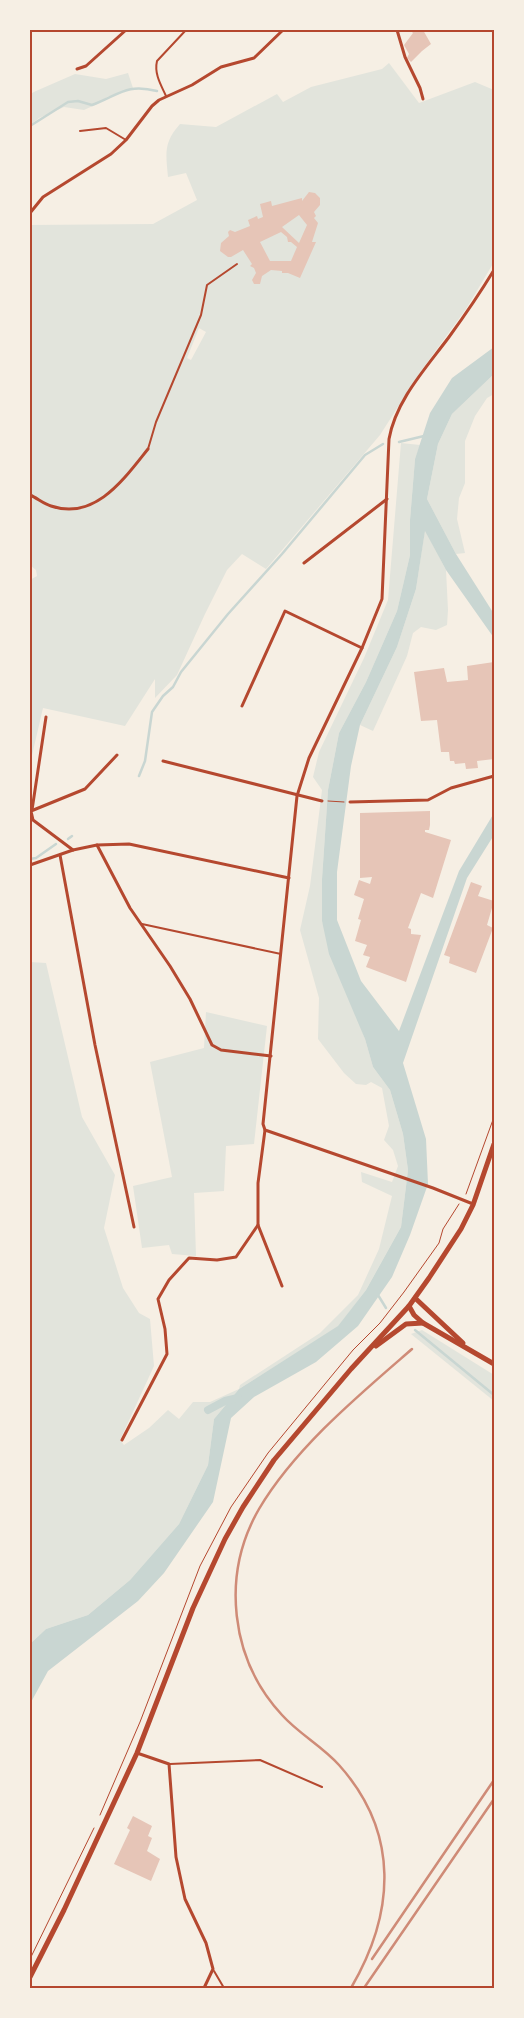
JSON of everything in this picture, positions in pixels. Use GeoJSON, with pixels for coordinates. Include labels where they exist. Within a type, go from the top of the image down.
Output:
{"type":"FeatureCollection","features":[{"type":"Feature","properties":{"kind":"main road"},"geometry":{"type":"LineString","coordinates":[[30,1977],[64,1910],[137,1753],[194,1608],[225,1539],[243,1507],[281,1452],[409,1306],[450,1247],[473,1204],[494,1144]]}},
{"type":"Feature","properties":{"kind":"main road"},"geometry":{"type":"LineString","coordinates":[[415,1298],[471,1350]]}},
{"type":"Feature","properties":{"kind":"main road"},"geometry":{"type":"LineString","coordinates":[[409,1306],[414,1315],[423,1323],[494,1364]]}},
{"type":"Feature","properties":{"kind":"main road"},"geometry":{"type":"LineString","coordinates":[[367,1352],[406,1324],[423,1323]]}},
{"type":"Feature","properties":{"kind":"street"},"geometry":{"type":"LineString","coordinates":[[77,69],[86,66],[126,30]]}},
{"type":"Feature","properties":{"kind":"street"},"geometry":{"type":"LineString","coordinates":[[30,213],[43,197],[111,154],[126,140],[152,106],[166,96],[192,86],[221,67],[254,58],[283,30]]}},
{"type":"Feature","properties":{"kind":"street"},"geometry":{"type":"LineString","coordinates":[[397,30],[405,57],[420,88],[423,99]]}},
{"type":"Feature","properties":{"kind":"street"},"geometry":{"type":"LineString","coordinates":[[282,1286],[258,1225],[258,1183],[265,1130],[263,1124],[297,796],[309,758],[362,648],[382,599],[389,439],[392,424],[398,411],[494,270]]}},
{"type":"Feature","properties":{"kind":"street"},"geometry":{"type":"LineString","coordinates":[[30,495],[50,506],[70,510],[90,505],[119,486],[148,449]]}},
{"type":"Feature","properties":{"kind":"street"},"geometry":{"type":"LineString","coordinates":[[304,563],[387,498]]}},
{"type":"Feature","properties":{"kind":"street"},"geometry":{"type":"LineString","coordinates":[[242,706],[285,611],[362,648]]}},
{"type":"Feature","properties":{"kind":"street"},"geometry":{"type":"LineString","coordinates":[[46,718],[32,811],[33,820],[73,850]]}},
{"type":"Feature","properties":{"kind":"street"},"geometry":{"type":"LineString","coordinates":[[32,811],[85,788],[116,755]]}},
{"type":"Feature","properties":{"kind":"street"},"geometry":{"type":"LineString","coordinates":[[163,761],[322,801]]}},
{"type":"Feature","properties":{"kind":"street"},"geometry":{"type":"LineString","coordinates":[[350,802],[428,800],[451,788],[494,776]]}},
{"type":"Feature","properties":{"kind":"street"},"geometry":{"type":"LineString","coordinates":[[30,866],[73,850],[97,845],[129,844],[289,878]]}},
{"type":"Feature","properties":{"kind":"street"},"geometry":{"type":"LineString","coordinates":[[97,845],[139,923],[170,966],[190,999],[212,1045],[221,1050],[271,1056]]}},
{"type":"Feature","properties":{"kind":"street"},"geometry":{"type":"LineString","coordinates":[[60,855],[94,1045],[134,1227]]}},
{"type":"Feature","properties":{"kind":"street"},"geometry":{"type":"LineString","coordinates":[[265,1130],[433,1188],[473,1204]]}},
{"type":"Feature","properties":{"kind":"street"},"geometry":{"type":"LineString","coordinates":[[122,1440],[167,1354],[165,1329],[158,1299],[169,1280],[189,1258],[218,1260],[236,1257],[258,1225]]}},
{"type":"Feature","properties":{"kind":"street"},"geometry":{"type":"LineString","coordinates":[[137,1753],[169,1764],[176,1856],[185,1899],[206,1943],[213,1970],[204,1988]]}},
{"type":"Feature","properties":{"kind":"lane"},"geometry":{"type":"LineString","coordinates":[[166,96],[157,75],[157,61],[186,30]]}},
{"type":"Feature","properties":{"kind":"lane"},"geometry":{"type":"LineString","coordinates":[[80,131],[106,128],[126,140]]}},
{"type":"Feature","properties":{"kind":"lane"},"geometry":{"type":"LineString","coordinates":[[148,449],[156,422],[201,315],[207,285],[237,264]]}},
{"type":"Feature","properties":{"kind":"lane"},"geometry":{"type":"LineString","coordinates":[[139,923],[281,954]]}},
{"type":"Feature","properties":{"kind":"lane"},"geometry":{"type":"LineString","coordinates":[[169,1764],[260,1760],[322,1787]]}},
{"type":"Feature","properties":{"kind":"lane"},"geometry":{"type":"LineString","coordinates":[[213,1970],[224,1988]]}},
{"type":"Feature","properties":{"kind":"path"},"geometry":{"type":"LineString","coordinates":[[322,801],[350,802]]}},
{"type":"Feature","properties":{"kind":"path"},"geometry":{"type":"LineString","coordinates":[[99,1818],[140,1722],[200,1566],[231,1507],[268,1453],[353,1350],[380,1323],[439,1243],[443,1229],[467,1192],[494,1117]]}},
{"type":"Feature","properties":{"kind":"path"},"geometry":{"type":"LineString","coordinates":[[30,1960],[95,1827]]}},
{"type":"Feature","properties":{"kind":"shaded area"},"geometry":{"type":"Polygon","coordinates":[[[389,63],[419,103],[475,82],[494,90],[494,262],[466,309],[421,371],[380,435],[266,569],[242,554],[227,570],[177,675],[155,698],[155,679],[125,726],[43,708],[30,764],[30,580],[37,576],[36,570],[30,565],[30,225],[153,224],[197,200],[186,173],[168,177],[166,155],[168,143],[180,124],[216,127],[277,94],[283,102],[311,87],[382,69],[389,63]],[[199,328],[187,358],[191,360],[206,332],[199,328]]]}},
{"type":"Feature","properties":{"kind":"shaded area"},"geometry":{"type":"Polygon","coordinates":[[[128,73],[133,88],[107,97],[84,110],[64,107],[39,118],[30,125],[30,94],[75,74],[106,79],[128,73]]]}},
{"type":"Feature","properties":{"kind":"shaded area"},"geometry":{"type":"Polygon","coordinates":[[[494,347],[494,374],[452,414],[438,444],[427,499],[456,554],[494,614],[494,638],[446,570],[425,531],[416,589],[397,647],[360,725],[351,766],[337,872],[337,920],[361,981],[399,1031],[459,871],[494,813],[494,835],[467,878],[403,1063],[426,1139],[428,1184],[410,1235],[392,1277],[358,1326],[316,1362],[254,1397],[231,1418],[213,1502],[164,1573],[138,1601],[48,1671],[30,1704],[30,1644],[46,1629],[88,1615],[130,1580],[179,1524],[208,1465],[214,1419],[239,1389],[338,1326],[366,1290],[401,1227],[408,1170],[403,1134],[390,1090],[373,1067],[365,1039],[329,954],[322,921],[322,879],[328,790],[339,733],[366,682],[397,611],[410,555],[410,520],[415,459],[430,413],[452,378],[494,347]]]}},
{"type":"Feature","properties":{"kind":"shaded area"},"geometry":{"type":"Polygon","coordinates":[[[494,374],[494,394],[487,398],[475,416],[465,441],[465,483],[459,498],[457,519],[465,553],[456,554],[427,499],[438,444],[452,414],[494,374]]]}},
{"type":"Feature","properties":{"kind":"shaded area"},"geometry":{"type":"Polygon","coordinates":[[[401,443],[420,445],[415,459],[410,520],[410,555],[397,611],[366,682],[339,733],[328,790],[322,879],[322,921],[365,1039],[373,1067],[390,1090],[403,1134],[408,1170],[401,1227],[366,1290],[338,1327],[239,1389],[240,1385],[320,1333],[358,1295],[379,1249],[392,1196],[362,1182],[361,1172],[392,1182],[398,1166],[393,1150],[384,1140],[389,1126],[382,1088],[371,1082],[366,1085],[356,1084],[344,1073],[318,1039],[319,998],[300,930],[310,886],[322,790],[313,777],[319,752],[364,658],[388,600],[401,443]]]}},
{"type":"Feature","properties":{"kind":"shaded area"},"geometry":{"type":"Polygon","coordinates":[[[425,530],[446,570],[447,625],[436,630],[421,627],[413,633],[407,656],[373,731],[360,725],[397,647],[416,589],[425,530]]]}},
{"type":"Feature","properties":{"kind":"shaded area"},"geometry":{"type":"Polygon","coordinates":[[[30,962],[46,963],[82,1117],[115,1175],[104,1228],[123,1288],[139,1313],[150,1319],[154,1366],[120,1440],[124,1445],[149,1428],[168,1410],[179,1419],[193,1402],[210,1402],[239,1389],[214,1419],[208,1465],[179,1524],[130,1580],[88,1615],[46,1629],[30,1644],[30,962]]]}},
{"type":"Feature","properties":{"kind":"shaded area"},"geometry":{"type":"Polygon","coordinates":[[[206,1012],[267,1026],[254,1144],[226,1146],[224,1191],[194,1193],[196,1256],[172,1254],[169,1245],[142,1248],[133,1186],[172,1177],[150,1062],[204,1048],[206,1012]]]}},
{"type":"Feature","properties":{"kind":"shaded area"},"geometry":{"type":"Polygon","coordinates":[[[422,1330],[494,1375],[494,1401],[411,1334],[422,1330]]]}},
{"type":"Feature","properties":{"kind":"building"},"geometry":{"type":"Polygon","coordinates":[[[423,30],[431,44],[411,62],[407,58],[409,54],[404,45],[413,33],[411,31],[423,30]]]}},
{"type":"Feature","properties":{"kind":"building"},"geometry":{"type":"Polygon","coordinates":[[[309,192],[315,193],[320,198],[320,205],[314,212],[316,216],[314,218],[318,223],[312,242],[316,242],[300,278],[288,273],[282,273],[282,271],[271,270],[262,276],[260,284],[254,284],[252,280],[256,273],[254,268],[250,266],[252,264],[243,250],[231,257],[220,251],[221,243],[229,236],[228,232],[230,230],[235,232],[250,226],[248,220],[257,216],[258,219],[263,217],[260,204],[271,201],[272,206],[302,198],[302,201],[309,192]],[[299,215],[282,227],[299,243],[307,225],[299,215]],[[281,232],[260,242],[270,261],[291,261],[297,247],[288,242],[287,237],[281,232]]]}},
{"type":"Feature","properties":{"kind":"building"},"geometry":{"type":"Polygon","coordinates":[[[494,662],[494,759],[477,761],[478,768],[466,769],[465,763],[455,764],[454,761],[450,761],[449,752],[441,752],[437,720],[421,721],[414,672],[444,668],[447,682],[468,680],[467,666],[494,662]]]}},
{"type":"Feature","properties":{"kind":"building"},"geometry":{"type":"Polygon","coordinates":[[[430,811],[429,830],[425,830],[425,832],[451,840],[433,898],[421,893],[408,928],[411,929],[411,934],[421,935],[406,982],[366,967],[370,957],[363,955],[367,945],[355,941],[361,920],[358,919],[364,899],[354,895],[359,880],[370,884],[372,877],[360,878],[360,813],[430,811]]]}},
{"type":"Feature","properties":{"kind":"building"},"geometry":{"type":"Polygon","coordinates":[[[471,882],[482,886],[478,896],[494,901],[487,925],[493,928],[476,973],[449,963],[450,957],[444,955],[471,882]]]}},
{"type":"Feature","properties":{"kind":"building"},"geometry":{"type":"Polygon","coordinates":[[[133,1816],[152,1826],[148,1836],[152,1838],[147,1851],[160,1859],[151,1881],[114,1864],[130,1830],[127,1828],[133,1816]]]}},
{"type":"Feature","properties":{"kind":"waterway"},"geometry":{"type":"LineString","coordinates":[[30,126],[68,102],[78,101],[92,105],[130,89],[138,88],[157,91]]}},
{"type":"Feature","properties":{"kind":"waterway"},"geometry":{"type":"LineString","coordinates":[[399,442],[424,436]]}},
{"type":"Feature","properties":{"kind":"waterway"},"geometry":{"type":"LineString","coordinates":[[139,776],[145,761],[152,712],[163,696],[173,687],[181,672],[228,614],[282,554],[365,455],[383,444]]}},
{"type":"Feature","properties":{"kind":"waterway"},"geometry":{"type":"LineString","coordinates":[[68,839],[72,836]]}},
{"type":"Feature","properties":{"kind":"waterway"},"geometry":{"type":"LineString","coordinates":[[30,859],[36,858],[56,844]]}},
{"type":"Feature","properties":{"kind":"waterway"},"geometry":{"type":"LineString","coordinates":[[378,1295],[386,1308]]}},
{"type":"Feature","properties":{"kind":"waterway"},"geometry":{"type":"LineString","coordinates":[[415,1330],[494,1395]]}},
{"type":"Feature","properties":{"kind":"waterway"},"geometry":{"type":"LineString","coordinates":[[208,1410],[225,1401],[238,1398]]}},
{"type":"Feature","properties":{"kind":"railway"},"geometry":{"type":"LineString","coordinates":[[351,1988],[366,1960],[383,1902],[384,1874],[381,1846],[373,1818],[359,1791],[339,1765],[289,1722],[265,1693],[251,1668],[242,1643],[237,1616],[236,1588],[239,1561],[247,1535],[259,1509],[274,1486],[329,1423],[412,1349]]}},
{"type":"Feature","properties":{"kind":"railway"},"geometry":{"type":"LineString","coordinates":[[372,1959],[494,1780]]}},
{"type":"Feature","properties":{"kind":"railway"},"geometry":{"type":"LineString","coordinates":[[364,1988],[494,1799]]}}]}
